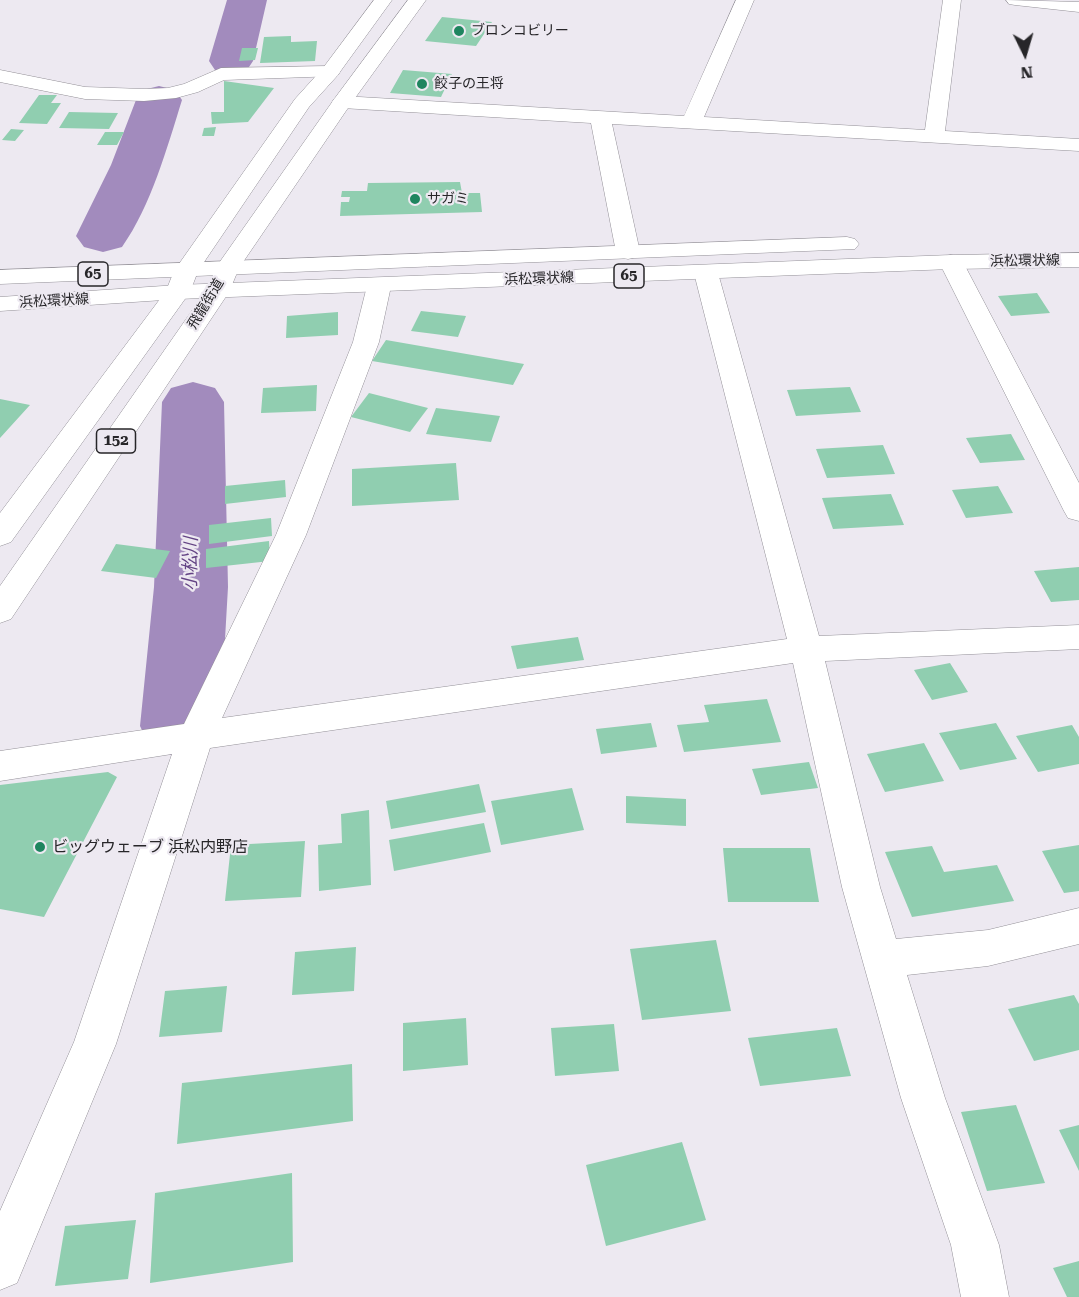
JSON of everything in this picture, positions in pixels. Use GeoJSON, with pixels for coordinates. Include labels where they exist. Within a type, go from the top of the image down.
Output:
{"type":"FeatureCollection","features":[{"type":"Feature","properties":{"kind":"main road","name":"飛龍街道"},"geometry":{"type":"LineString","coordinates":[[0,535],[182,282],[302,103],[330,72],[383,0]]}},
{"type":"Feature","properties":{"kind":"main road","name":"飛龍街道"},"geometry":{"type":"LineString","coordinates":[[0,611],[342,102],[417,0]]}},
{"type":"Feature","properties":{"kind":"main road"},"geometry":{"type":"LineString","coordinates":[[692,123],[746,0]]}},
{"type":"Feature","properties":{"kind":"main road"},"geometry":{"type":"LineString","coordinates":[[933,138],[952,0]]}},
{"type":"Feature","properties":{"kind":"main road"},"geometry":{"type":"LineString","coordinates":[[1015,0],[1079,7]]}},
{"type":"Feature","properties":{"kind":"main road"},"geometry":{"type":"LineString","coordinates":[[0,76],[85,93],[144,96],[169,94],[191,88],[221,74],[330,72]]}},
{"type":"Feature","properties":{"kind":"main road"},"geometry":{"type":"LineString","coordinates":[[342,102],[1079,146]]}},
{"type":"Feature","properties":{"kind":"main road"},"geometry":{"type":"LineString","coordinates":[[600,117],[628,252]]}},
{"type":"Feature","properties":{"kind":"main road","name":"浜松環状線"},"geometry":{"type":"LineString","coordinates":[[0,304],[182,282],[628,252],[1033,238]]}},
{"type":"Feature","properties":{"kind":"main road","name":"浜松環状線"},"geometry":{"type":"LineString","coordinates":[[222,280],[379,286],[951,262],[1079,260]]}},
{"type":"Feature","properties":{"kind":"main road"},"geometry":{"type":"LineString","coordinates":[[951,262],[1079,511]]}},
{"type":"Feature","properties":{"kind":"main road"},"geometry":{"type":"LineString","coordinates":[[706,273],[806,649],[861,887],[923,1098],[975,1245],[985,1297]]}},
{"type":"Feature","properties":{"kind":"main road","name":"浜松環状線"},"geometry":{"type":"LineString","coordinates":[[0,277],[182,282]]}},
{"type":"Feature","properties":{"kind":"main road"},"geometry":{"type":"LineString","coordinates":[[0,1266],[95,1044],[196,736],[291,535],[366,342],[379,286]]}},
{"type":"Feature","properties":{"kind":"main road"},"geometry":{"type":"LineString","coordinates":[[0,766],[806,649],[1079,637]]}},
{"type":"Feature","properties":{"kind":"main road"},"geometry":{"type":"LineString","coordinates":[[881,959],[988,948],[1079,926]]}},
{"type":"Feature","properties":{"kind":"building","name":"ブロンコビリー"},"geometry":{"type":"Polygon","coordinates":[[[442,17],[492,22],[476,46],[425,41],[442,17]]]}},
{"type":"Feature","properties":{"kind":"building"},"geometry":{"type":"Polygon","coordinates":[[[291,36],[291,42],[317,41],[315,61],[260,63],[264,37],[291,36]]]}},
{"type":"Feature","properties":{"kind":"building"},"geometry":{"type":"Polygon","coordinates":[[[242,48],[258,48],[255,60],[239,61],[242,48]]]}},
{"type":"Feature","properties":{"kind":"building","name":"餃子の王将"},"geometry":{"type":"Polygon","coordinates":[[[403,70],[452,74],[441,97],[390,93],[403,70]]]}},
{"type":"Feature","properties":{"kind":"building"},"geometry":{"type":"Polygon","coordinates":[[[224,81],[274,88],[248,122],[212,124],[211,112],[224,112],[224,81]]]}},
{"type":"Feature","properties":{"kind":"building"},"geometry":{"type":"Polygon","coordinates":[[[39,95],[57,95],[51,103],[61,103],[47,124],[19,123],[39,95]]]}},
{"type":"Feature","properties":{"kind":"building"},"geometry":{"type":"Polygon","coordinates":[[[69,112],[118,113],[109,129],[59,128],[69,112]]]}},
{"type":"Feature","properties":{"kind":"building"},"geometry":{"type":"Polygon","coordinates":[[[216,127],[214,136],[202,136],[204,128],[216,127]]]}},
{"type":"Feature","properties":{"kind":"building"},"geometry":{"type":"Polygon","coordinates":[[[11,129],[24,130],[15,141],[2,140],[11,129]]]}},
{"type":"Feature","properties":{"kind":"building"},"geometry":{"type":"Polygon","coordinates":[[[105,132],[124,132],[117,145],[97,145],[105,132]]]}},
{"type":"Feature","properties":{"kind":"building","name":"サガミ"},"geometry":{"type":"Polygon","coordinates":[[[460,182],[462,193],[480,193],[482,212],[340,216],[341,202],[349,202],[350,197],[341,197],[342,191],[367,191],[368,183],[460,182]]]}},
{"type":"Feature","properties":{"kind":"building"},"geometry":{"type":"Polygon","coordinates":[[[1037,293],[1050,313],[1011,316],[998,296],[1037,293]]]}},
{"type":"Feature","properties":{"kind":"building"},"geometry":{"type":"Polygon","coordinates":[[[421,311],[466,316],[458,337],[411,331],[421,311]]]}},
{"type":"Feature","properties":{"kind":"building"},"geometry":{"type":"Polygon","coordinates":[[[338,312],[338,335],[286,338],[287,316],[338,312]]]}},
{"type":"Feature","properties":{"kind":"building"},"geometry":{"type":"Polygon","coordinates":[[[386,340],[524,364],[513,385],[372,361],[386,340]]]}},
{"type":"Feature","properties":{"kind":"building"},"geometry":{"type":"Polygon","coordinates":[[[317,385],[316,411],[261,413],[263,388],[317,385]]]}},
{"type":"Feature","properties":{"kind":"building"},"geometry":{"type":"Polygon","coordinates":[[[850,387],[861,412],[796,416],[787,390],[850,387]]]}},
{"type":"Feature","properties":{"kind":"building"},"geometry":{"type":"Polygon","coordinates":[[[369,393],[428,408],[410,432],[351,417],[369,393]]]}},
{"type":"Feature","properties":{"kind":"building"},"geometry":{"type":"Polygon","coordinates":[[[0,399],[30,405],[0,438],[0,399]]]}},
{"type":"Feature","properties":{"kind":"building"},"geometry":{"type":"Polygon","coordinates":[[[436,408],[500,416],[491,442],[426,434],[436,408]]]}},
{"type":"Feature","properties":{"kind":"building"},"geometry":{"type":"Polygon","coordinates":[[[1011,434],[1025,460],[980,463],[966,438],[1011,434]]]}},
{"type":"Feature","properties":{"kind":"building"},"geometry":{"type":"Polygon","coordinates":[[[883,445],[895,474],[827,478],[816,449],[883,445]]]}},
{"type":"Feature","properties":{"kind":"building"},"geometry":{"type":"Polygon","coordinates":[[[456,463],[459,500],[352,506],[352,469],[456,463]]]}},
{"type":"Feature","properties":{"kind":"building"},"geometry":{"type":"Polygon","coordinates":[[[285,480],[286,497],[225,504],[225,486],[285,480]]]}},
{"type":"Feature","properties":{"kind":"building"},"geometry":{"type":"Polygon","coordinates":[[[998,486],[1013,513],[966,518],[952,490],[998,486]]]}},
{"type":"Feature","properties":{"kind":"building"},"geometry":{"type":"Polygon","coordinates":[[[891,494],[904,525],[833,529],[822,498],[891,494]]]}},
{"type":"Feature","properties":{"kind":"building"},"geometry":{"type":"Polygon","coordinates":[[[271,518],[272,536],[209,544],[209,525],[271,518]]]}},
{"type":"Feature","properties":{"kind":"building"},"geometry":{"type":"Polygon","coordinates":[[[269,541],[270,561],[206,568],[206,549],[269,541]]]}},
{"type":"Feature","properties":{"kind":"building"},"geometry":{"type":"Polygon","coordinates":[[[116,544],[170,551],[156,578],[101,571],[116,544]]]}},
{"type":"Feature","properties":{"kind":"building"},"geometry":{"type":"Polygon","coordinates":[[[1079,567],[1079,600],[1051,602],[1034,571],[1079,567]]]}},
{"type":"Feature","properties":{"kind":"building"},"geometry":{"type":"Polygon","coordinates":[[[578,637],[584,660],[517,669],[511,646],[578,637]]]}},
{"type":"Feature","properties":{"kind":"building"},"geometry":{"type":"Polygon","coordinates":[[[950,663],[968,692],[932,700],[914,670],[950,663]]]}},
{"type":"Feature","properties":{"kind":"building"},"geometry":{"type":"Polygon","coordinates":[[[767,699],[781,742],[684,752],[677,725],[709,722],[704,705],[767,699]]]}},
{"type":"Feature","properties":{"kind":"building"},"geometry":{"type":"Polygon","coordinates":[[[651,723],[657,747],[601,754],[596,729],[651,723]]]}},
{"type":"Feature","properties":{"kind":"building"},"geometry":{"type":"Polygon","coordinates":[[[996,723],[1017,759],[960,770],[939,733],[996,723]]]}},
{"type":"Feature","properties":{"kind":"building"},"geometry":{"type":"Polygon","coordinates":[[[1072,725],[1079,737],[1079,764],[1038,772],[1016,736],[1072,725]]]}},
{"type":"Feature","properties":{"kind":"building"},"geometry":{"type":"Polygon","coordinates":[[[924,743],[944,781],[885,792],[867,754],[924,743]]]}},
{"type":"Feature","properties":{"kind":"building"},"geometry":{"type":"Polygon","coordinates":[[[809,762],[818,788],[761,795],[752,769],[809,762]]]}},
{"type":"Feature","properties":{"kind":"building","name":"ビッグウェーブ 浜松内野店"},"geometry":{"type":"Polygon","coordinates":[[[108,772],[117,777],[44,917],[0,909],[0,785],[108,772]]]}},
{"type":"Feature","properties":{"kind":"building"},"geometry":{"type":"Polygon","coordinates":[[[479,784],[486,812],[391,829],[386,801],[479,784]]]}},
{"type":"Feature","properties":{"kind":"building"},"geometry":{"type":"Polygon","coordinates":[[[572,788],[584,830],[501,845],[491,801],[572,788]]]}},
{"type":"Feature","properties":{"kind":"building"},"geometry":{"type":"Polygon","coordinates":[[[626,796],[686,799],[686,826],[626,823],[626,796]]]}},
{"type":"Feature","properties":{"kind":"building"},"geometry":{"type":"Polygon","coordinates":[[[369,810],[371,885],[319,891],[318,845],[342,843],[341,814],[369,810]]]}},
{"type":"Feature","properties":{"kind":"building"},"geometry":{"type":"Polygon","coordinates":[[[484,823],[491,852],[394,871],[389,840],[484,823]]]}},
{"type":"Feature","properties":{"kind":"building"},"geometry":{"type":"Polygon","coordinates":[[[305,841],[301,897],[225,901],[231,845],[305,841]]]}},
{"type":"Feature","properties":{"kind":"building"},"geometry":{"type":"Polygon","coordinates":[[[1079,845],[1079,891],[1064,893],[1042,851],[1079,845]]]}},
{"type":"Feature","properties":{"kind":"building"},"geometry":{"type":"Polygon","coordinates":[[[932,846],[944,872],[997,865],[1014,901],[912,917],[885,852],[932,846]]]}},
{"type":"Feature","properties":{"kind":"building"},"geometry":{"type":"Polygon","coordinates":[[[723,848],[810,848],[819,902],[728,902],[723,848]]]}},
{"type":"Feature","properties":{"kind":"building"},"geometry":{"type":"Polygon","coordinates":[[[716,940],[731,1011],[642,1020],[630,949],[716,940]]]}},
{"type":"Feature","properties":{"kind":"building"},"geometry":{"type":"Polygon","coordinates":[[[356,947],[354,991],[292,995],[295,952],[356,947]]]}},
{"type":"Feature","properties":{"kind":"building"},"geometry":{"type":"Polygon","coordinates":[[[227,986],[222,1032],[159,1037],[165,991],[227,986]]]}},
{"type":"Feature","properties":{"kind":"building"},"geometry":{"type":"Polygon","coordinates":[[[1074,995],[1079,1004],[1079,1050],[1034,1061],[1008,1009],[1074,995]]]}},
{"type":"Feature","properties":{"kind":"building"},"geometry":{"type":"Polygon","coordinates":[[[466,1018],[468,1065],[403,1071],[403,1023],[466,1018]]]}},
{"type":"Feature","properties":{"kind":"building"},"geometry":{"type":"Polygon","coordinates":[[[614,1024],[619,1071],[555,1076],[551,1028],[614,1024]]]}},
{"type":"Feature","properties":{"kind":"building"},"geometry":{"type":"Polygon","coordinates":[[[837,1028],[851,1076],[760,1086],[748,1038],[837,1028]]]}},
{"type":"Feature","properties":{"kind":"building"},"geometry":{"type":"Polygon","coordinates":[[[352,1064],[353,1121],[177,1144],[182,1083],[352,1064]]]}},
{"type":"Feature","properties":{"kind":"building"},"geometry":{"type":"Polygon","coordinates":[[[1016,1105],[1045,1183],[987,1191],[961,1112],[1016,1105]]]}},
{"type":"Feature","properties":{"kind":"building"},"geometry":{"type":"Polygon","coordinates":[[[1079,1125],[1079,1171],[1059,1130],[1079,1125]]]}},
{"type":"Feature","properties":{"kind":"building"},"geometry":{"type":"Polygon","coordinates":[[[682,1142],[706,1220],[606,1246],[586,1165],[682,1142]]]}},
{"type":"Feature","properties":{"kind":"building"},"geometry":{"type":"Polygon","coordinates":[[[292,1173],[293,1262],[150,1283],[155,1193],[292,1173]]]}},
{"type":"Feature","properties":{"kind":"building"},"geometry":{"type":"Polygon","coordinates":[[[136,1220],[128,1279],[55,1286],[65,1226],[136,1220]]]}},
{"type":"Feature","properties":{"kind":"building"},"geometry":{"type":"Polygon","coordinates":[[[1079,1261],[1079,1297],[1067,1297],[1053,1268],[1079,1261]]]}},
{"type":"Feature","properties":{"kind":"waterway","name":"小松川"},"geometry":{"type":"LineString","coordinates":[[231,61],[247,0]]}},
{"type":"Feature","properties":{"kind":"waterway","name":"小松川"},"geometry":{"type":"LineString","coordinates":[[103,236],[136,165],[159,100]]}},
{"type":"Feature","properties":{"kind":"waterway","name":"小松川"},"geometry":{"type":"LineString","coordinates":[[180,726],[191,587],[193,402]]}},
{"type":"Feature","properties":{"kind":"place","name":"ブロンコビリー"},"geometry":{"type":"Point","coordinates":[459,31]}},
{"type":"Feature","properties":{"kind":"place","name":"餃子の王将"},"geometry":{"type":"Point","coordinates":[422,84]}},
{"type":"Feature","properties":{"kind":"place","name":"サガミ"},"geometry":{"type":"Point","coordinates":[415,199]}},
{"type":"Feature","properties":{"kind":"place","name":"ビッグウェーブ 浜松内野店"},"geometry":{"type":"Point","coordinates":[40,847]}}]}
